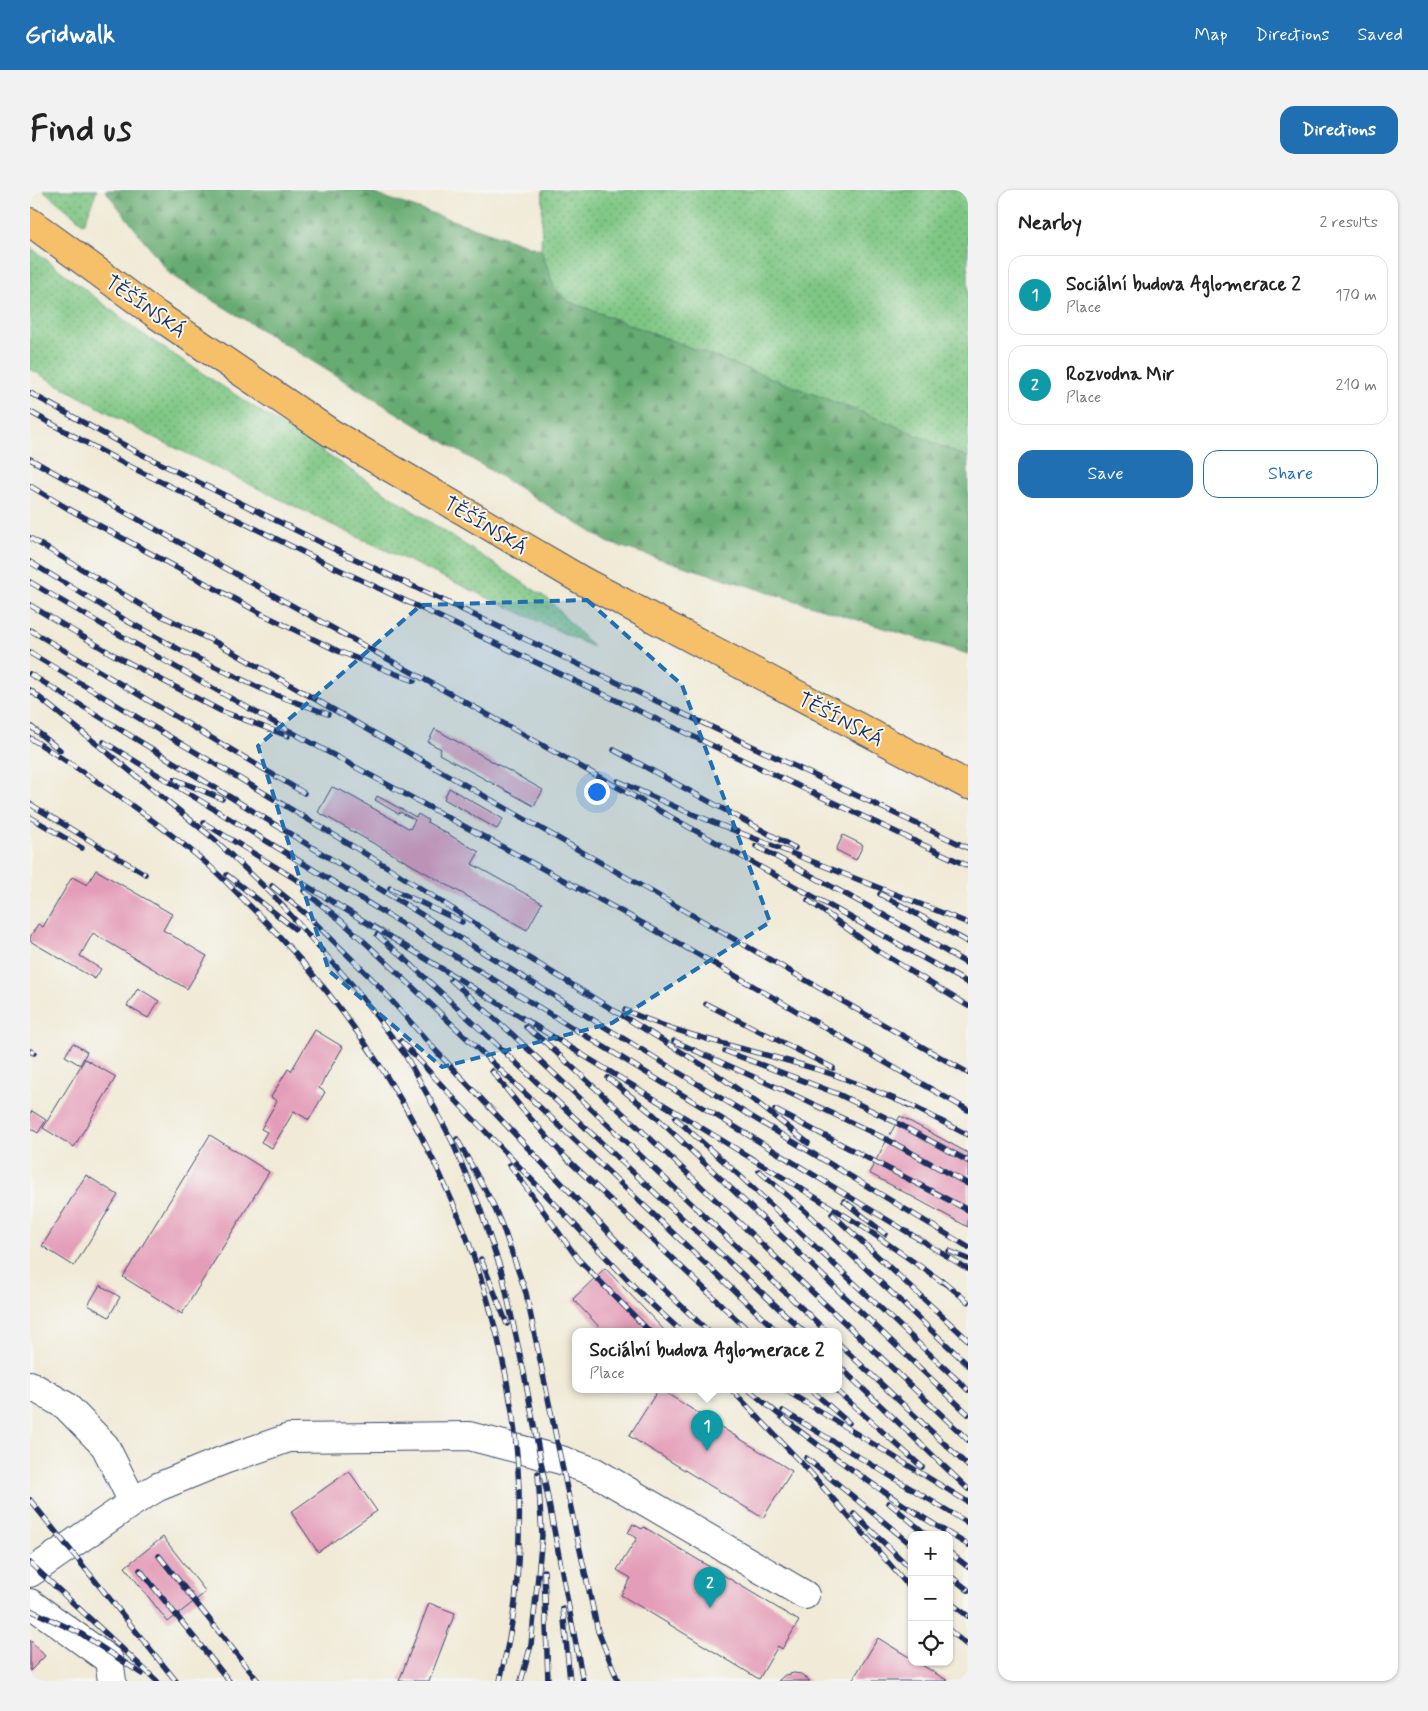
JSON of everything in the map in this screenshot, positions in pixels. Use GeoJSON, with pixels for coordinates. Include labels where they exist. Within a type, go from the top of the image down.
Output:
{"type":"FeatureCollection","features":[{"type":"Feature","properties":{"kind":"main road","name":"TĚŠÍNSKÁ"},"geometry":{"type":"LineString","coordinates":[[30,222],[157,314],[331,433],[580,580],[968,786]]}},
{"type":"Feature","properties":{"kind":"lane"},"geometry":{"type":"LineString","coordinates":[[30,1385],[66,1406],[105,1446],[133,1502]]}},
{"type":"Feature","properties":{"kind":"lane"},"geometry":{"type":"LineString","coordinates":[[30,1572],[158,1487],[224,1460],[289,1438],[468,1436],[547,1456],[595,1472],[805,1595]]}},
{"type":"Feature","properties":{"kind":"lane"},"geometry":{"type":"LineString","coordinates":[[30,1603],[109,1660],[112,1681]]}},
{"type":"Feature","properties":{"kind":"highlighted area"},"geometry":{"type":"Polygon","coordinates":[[[587,600],[682,685],[770,922],[612,1023],[442,1067],[329,971],[258,746],[421,605],[587,600]]]}},
{"type":"Feature","properties":{"kind":"green space"},"geometry":{"type":"Polygon","coordinates":[[[43,190],[97,190],[84,224],[43,190]]]}},
{"type":"Feature","properties":{"kind":"green space"},"geometry":{"type":"Polygon","coordinates":[[[105,190],[363,190],[541,250],[554,287],[567,301],[887,422],[968,458],[968,654],[609,543],[170,274],[105,190]]]}},
{"type":"Feature","properties":{"kind":"green space"},"geometry":{"type":"Polygon","coordinates":[[[543,190],[968,190],[968,458],[887,422],[567,301],[554,287],[541,250],[543,190]]]}},
{"type":"Feature","properties":{"kind":"green space"},"geometry":{"type":"Polygon","coordinates":[[[30,247],[144,335],[548,599],[593,647],[347,532],[145,433],[30,369],[30,247]]]}},
{"type":"Feature","properties":{"kind":"building"},"geometry":{"type":"Polygon","coordinates":[[[435,729],[543,790],[534,806],[439,754],[441,749],[428,742],[435,729]]]}},
{"type":"Feature","properties":{"kind":"building"},"geometry":{"type":"Polygon","coordinates":[[[332,787],[410,829],[415,820],[400,812],[399,814],[375,800],[377,796],[416,817],[418,814],[428,820],[427,822],[479,852],[472,864],[542,903],[527,930],[318,812],[332,787]]]}},
{"type":"Feature","properties":{"kind":"building"},"geometry":{"type":"Polygon","coordinates":[[[449,788],[503,819],[497,829],[444,799],[449,788]]]}},
{"type":"Feature","properties":{"kind":"building"},"geometry":{"type":"Polygon","coordinates":[[[843,835],[863,845],[856,860],[836,850],[843,835]]]}},
{"type":"Feature","properties":{"kind":"building"},"geometry":{"type":"Polygon","coordinates":[[[96,870],[172,914],[163,930],[207,956],[187,989],[93,933],[80,956],[101,969],[95,979],[30,941],[30,937],[38,924],[43,927],[72,877],[87,885],[96,870]]]}},
{"type":"Feature","properties":{"kind":"building"},"geometry":{"type":"Polygon","coordinates":[[[138,988],[159,1001],[148,1018],[127,1006],[138,988]]]}},
{"type":"Feature","properties":{"kind":"building"},"geometry":{"type":"Polygon","coordinates":[[[315,1030],[343,1047],[319,1088],[325,1092],[309,1120],[294,1111],[272,1148],[261,1142],[267,1132],[261,1129],[277,1101],[271,1097],[288,1069],[291,1071],[315,1030]]]}},
{"type":"Feature","properties":{"kind":"building"},"geometry":{"type":"Polygon","coordinates":[[[73,1043],[87,1052],[80,1065],[65,1056],[73,1043]]]}},
{"type":"Feature","properties":{"kind":"building"},"geometry":{"type":"Polygon","coordinates":[[[85,1059],[116,1077],[74,1147],[43,1128],[85,1059]]]}},
{"type":"Feature","properties":{"kind":"building"},"geometry":{"type":"Polygon","coordinates":[[[32,1111],[46,1120],[38,1133],[30,1128],[30,1114],[32,1111]]]}},
{"type":"Feature","properties":{"kind":"building"},"geometry":{"type":"Polygon","coordinates":[[[900,1116],[968,1153],[968,1227],[869,1173],[900,1116]]]}},
{"type":"Feature","properties":{"kind":"building"},"geometry":{"type":"Polygon","coordinates":[[[210,1135],[269,1172],[182,1314],[123,1277],[210,1135]]]}},
{"type":"Feature","properties":{"kind":"building"},"geometry":{"type":"Polygon","coordinates":[[[86,1175],[118,1195],[74,1266],[42,1246],[86,1175]]]}},
{"type":"Feature","properties":{"kind":"building"},"geometry":{"type":"Polygon","coordinates":[[[605,1268],[662,1328],[600,1328],[573,1299],[605,1268]]]}},
{"type":"Feature","properties":{"kind":"building"},"geometry":{"type":"Polygon","coordinates":[[[100,1285],[120,1297],[109,1317],[88,1305],[100,1285]]]}},
{"type":"Feature","properties":{"kind":"building"},"geometry":{"type":"Polygon","coordinates":[[[656,1393],[666,1393],[792,1471],[763,1518],[629,1436],[656,1393]]]}},
{"type":"Feature","properties":{"kind":"building"},"geometry":{"type":"Polygon","coordinates":[[[349,1471],[377,1511],[318,1552],[291,1512],[349,1471]]]}},
{"type":"Feature","properties":{"kind":"building"},"geometry":{"type":"Polygon","coordinates":[[[633,1524],[642,1529],[644,1527],[799,1621],[782,1649],[778,1646],[759,1679],[621,1595],[631,1578],[617,1570],[637,1538],[628,1533],[633,1524]]]}},
{"type":"Feature","properties":{"kind":"building"},"geometry":{"type":"Polygon","coordinates":[[[163,1537],[206,1592],[168,1622],[125,1567],[163,1537]]]}},
{"type":"Feature","properties":{"kind":"building"},"geometry":{"type":"Polygon","coordinates":[[[429,1603],[455,1613],[429,1681],[399,1681],[429,1603]]]}},
{"type":"Feature","properties":{"kind":"building"},"geometry":{"type":"Polygon","coordinates":[[[878,1638],[908,1657],[908,1666],[924,1666],[948,1681],[852,1681],[878,1638]]]}},
{"type":"Feature","properties":{"kind":"building"},"geometry":{"type":"Polygon","coordinates":[[[30,1640],[45,1656],[30,1671],[30,1640]]]}},
{"type":"Feature","properties":{"kind":"building"},"geometry":{"type":"Polygon","coordinates":[[[801,1674],[810,1681],[778,1681],[785,1675],[801,1674]]]}},
{"type":"Feature","properties":{"kind":"railway"},"geometry":{"type":"LineString","coordinates":[[30,393],[135,451],[338,551],[968,848]]}},
{"type":"Feature","properties":{"kind":"railway"},"geometry":{"type":"LineString","coordinates":[[30,412],[125,464],[323,562],[968,866]]}},
{"type":"Feature","properties":{"kind":"railway"},"geometry":{"type":"LineString","coordinates":[[30,459],[968,983]]}},
{"type":"Feature","properties":{"kind":"railway"},"geometry":{"type":"LineString","coordinates":[[30,486],[262,614],[338,651],[414,681]]}},
{"type":"Feature","properties":{"kind":"railway"},"geometry":{"type":"LineString","coordinates":[[30,538],[148,609],[217,643],[968,1073]]}},
{"type":"Feature","properties":{"kind":"railway"},"geometry":{"type":"LineString","coordinates":[[30,562],[127,621],[182,651],[268,692],[328,714]]}},
{"type":"Feature","properties":{"kind":"railway"},"geometry":{"type":"LineString","coordinates":[[30,582],[255,712],[677,942],[968,1110]]}},
{"type":"Feature","properties":{"kind":"railway"},"geometry":{"type":"LineString","coordinates":[[30,605],[112,654],[221,711],[288,736]]}},
{"type":"Feature","properties":{"kind":"railway"},"geometry":{"type":"LineString","coordinates":[[30,630],[304,793]]}},
{"type":"Feature","properties":{"kind":"railway"},"geometry":{"type":"LineString","coordinates":[[30,653],[389,868],[524,955],[709,1069],[756,1102],[808,1143]]}},
{"type":"Feature","properties":{"kind":"railway"},"geometry":{"type":"LineString","coordinates":[[30,674],[691,1080],[968,1247]]}},
{"type":"Feature","properties":{"kind":"railway"},"geometry":{"type":"LineString","coordinates":[[30,690],[214,839],[273,895],[355,988],[404,1053],[437,1112],[452,1141],[479,1205],[502,1273],[524,1373],[583,1681]]}},
{"type":"Feature","properties":{"kind":"railway"},"geometry":{"type":"LineString","coordinates":[[30,726],[60,750]]}},
{"type":"Feature","properties":{"kind":"railway"},"geometry":{"type":"LineString","coordinates":[[30,738],[98,782],[164,829],[211,868],[246,902],[296,955],[343,1012],[384,1072],[421,1135],[452,1201],[478,1269],[498,1339],[512,1411],[519,1478],[519,1547],[514,1614],[500,1681]]}},
{"type":"Feature","properties":{"kind":"railway"},"geometry":{"type":"LineString","coordinates":[[104,742],[968,1269]]}},
{"type":"Feature","properties":{"kind":"railway"},"geometry":{"type":"LineString","coordinates":[[614,750],[795,848]]}},
{"type":"Feature","properties":{"kind":"railway"},"geometry":{"type":"LineString","coordinates":[[175,779],[222,799]]}},
{"type":"Feature","properties":{"kind":"railway"},"geometry":{"type":"LineString","coordinates":[[618,781],[680,809],[968,923]]}},
{"type":"Feature","properties":{"kind":"railway"},"geometry":{"type":"LineString","coordinates":[[30,804],[145,874]]}},
{"type":"Feature","properties":{"kind":"railway"},"geometry":{"type":"LineString","coordinates":[[30,817],[82,848]]}},
{"type":"Feature","properties":{"kind":"railway"},"geometry":{"type":"LineString","coordinates":[[204,823],[862,1226],[947,1285]]}},
{"type":"Feature","properties":{"kind":"railway"},"geometry":{"type":"LineString","coordinates":[[756,846],[875,910],[968,964]]}},
{"type":"Feature","properties":{"kind":"railway"},"geometry":{"type":"LineString","coordinates":[[227,875],[295,929]]}},
{"type":"Feature","properties":{"kind":"railway"},"geometry":{"type":"LineString","coordinates":[[272,886],[305,913],[376,983],[437,1052],[527,1147],[655,1281],[705,1328]]}},
{"type":"Feature","properties":{"kind":"railway"},"geometry":{"type":"LineString","coordinates":[[390,888],[462,922]]}},
{"type":"Feature","properties":{"kind":"railway"},"geometry":{"type":"LineString","coordinates":[[304,891],[368,945],[774,1328]]}},
{"type":"Feature","properties":{"kind":"railway"},"geometry":{"type":"LineString","coordinates":[[880,894],[968,942]]}},
{"type":"Feature","properties":{"kind":"railway"},"geometry":{"type":"LineString","coordinates":[[808,900],[878,951],[968,1006]]}},
{"type":"Feature","properties":{"kind":"railway"},"geometry":{"type":"LineString","coordinates":[[377,935],[800,1328]]}},
{"type":"Feature","properties":{"kind":"railway"},"geometry":{"type":"LineString","coordinates":[[451,980],[511,1033],[823,1328]]}},
{"type":"Feature","properties":{"kind":"railway"},"geometry":{"type":"LineString","coordinates":[[706,1004],[833,1068]]}},
{"type":"Feature","properties":{"kind":"railway"},"geometry":{"type":"LineString","coordinates":[[625,1010],[698,1037],[833,1075],[911,1106]]}},
{"type":"Feature","properties":{"kind":"railway"},"geometry":{"type":"LineString","coordinates":[[526,1027],[665,1152],[968,1440]]}},
{"type":"Feature","properties":{"kind":"railway"},"geometry":{"type":"LineString","coordinates":[[401,1041],[647,1300],[678,1328]]}},
{"type":"Feature","properties":{"kind":"railway"},"geometry":{"type":"LineString","coordinates":[[674,1041],[888,1140],[968,1184]]}},
{"type":"Feature","properties":{"kind":"railway"},"geometry":{"type":"LineString","coordinates":[[30,1051],[34,1053]]}},
{"type":"Feature","properties":{"kind":"railway"},"geometry":{"type":"LineString","coordinates":[[725,1051],[838,1094],[968,1161]]}},
{"type":"Feature","properties":{"kind":"railway"},"geometry":{"type":"LineString","coordinates":[[492,1071],[523,1110],[565,1157],[746,1328]]}},
{"type":"Feature","properties":{"kind":"railway"},"geometry":{"type":"LineString","coordinates":[[608,1078],[654,1115],[968,1414]]}},
{"type":"Feature","properties":{"kind":"railway"},"geometry":{"type":"LineString","coordinates":[[906,1103],[968,1135]]}},
{"type":"Feature","properties":{"kind":"railway"},"geometry":{"type":"LineString","coordinates":[[775,1110],[968,1210]]}},
{"type":"Feature","properties":{"kind":"railway"},"geometry":{"type":"LineString","coordinates":[[675,1118],[740,1176],[968,1390]]}},
{"type":"Feature","properties":{"kind":"railway"},"geometry":{"type":"LineString","coordinates":[[457,1139],[493,1204],[526,1293],[598,1631],[618,1681]]}},
{"type":"Feature","properties":{"kind":"railway"},"geometry":{"type":"LineString","coordinates":[[510,1165],[578,1259],[646,1328]]}},
{"type":"Feature","properties":{"kind":"railway"},"geometry":{"type":"LineString","coordinates":[[759,1171],[804,1210],[968,1365]]}},
{"type":"Feature","properties":{"kind":"railway"},"geometry":{"type":"LineString","coordinates":[[844,1201],[885,1234]]}},
{"type":"Feature","properties":{"kind":"railway"},"geometry":{"type":"LineString","coordinates":[[832,1214],[968,1340]]}},
{"type":"Feature","properties":{"kind":"railway"},"geometry":{"type":"LineString","coordinates":[[949,1251],[968,1259]]}},
{"type":"Feature","properties":{"kind":"railway"},"geometry":{"type":"LineString","coordinates":[[481,1259],[507,1324]]}},
{"type":"Feature","properties":{"kind":"railway"},"geometry":{"type":"LineString","coordinates":[[943,1281],[968,1302]]}},
{"type":"Feature","properties":{"kind":"railway"},"geometry":{"type":"LineString","coordinates":[[842,1347],[968,1466]]}},
{"type":"Feature","properties":{"kind":"railway"},"geometry":{"type":"LineString","coordinates":[[842,1369],[968,1489]]}},
{"type":"Feature","properties":{"kind":"railway"},"geometry":{"type":"LineString","coordinates":[[735,1393],[809,1471],[908,1585]]}},
{"type":"Feature","properties":{"kind":"railway"},"geometry":{"type":"LineString","coordinates":[[753,1393],[855,1472],[968,1545]]}},
{"type":"Feature","properties":{"kind":"railway"},"geometry":{"type":"LineString","coordinates":[[790,1393],[968,1502]]}},
{"type":"Feature","properties":{"kind":"railway"},"geometry":{"type":"LineString","coordinates":[[814,1393],[849,1423]]}},
{"type":"Feature","properties":{"kind":"railway"},"geometry":{"type":"LineString","coordinates":[[839,1393],[922,1467]]}},
{"type":"Feature","properties":{"kind":"railway"},"geometry":{"type":"LineString","coordinates":[[783,1411],[968,1523]]}},
{"type":"Feature","properties":{"kind":"railway"},"geometry":{"type":"LineString","coordinates":[[806,1458],[908,1542]]}},
{"type":"Feature","properties":{"kind":"railway"},"geometry":{"type":"LineString","coordinates":[[521,1681],[531,1645],[542,1536],[538,1473]]}},
{"type":"Feature","properties":{"kind":"railway"},"geometry":{"type":"LineString","coordinates":[[30,1500],[176,1681]]}},
{"type":"Feature","properties":{"kind":"railway"},"geometry":{"type":"LineString","coordinates":[[889,1503],[922,1531]]}},
{"type":"Feature","properties":{"kind":"railway"},"geometry":{"type":"LineString","coordinates":[[854,1514],[908,1566]]}},
{"type":"Feature","properties":{"kind":"railway"},"geometry":{"type":"LineString","coordinates":[[953,1555],[968,1567]]}},
{"type":"Feature","properties":{"kind":"railway"},"geometry":{"type":"LineString","coordinates":[[159,1556],[258,1681]]}},
{"type":"Feature","properties":{"kind":"railway"},"geometry":{"type":"LineString","coordinates":[[30,1563],[157,1681]]}},
{"type":"Feature","properties":{"kind":"railway"},"geometry":{"type":"LineString","coordinates":[[140,1570],[229,1681]]}},
{"type":"Feature","properties":{"kind":"railway"},"geometry":{"type":"LineString","coordinates":[[544,1571],[548,1681]]}},
{"type":"Feature","properties":{"kind":"railway"},"geometry":{"type":"LineString","coordinates":[[950,1576],[968,1590]]}},
{"type":"Feature","properties":{"kind":"railway"},"geometry":{"type":"LineString","coordinates":[[953,1605],[968,1616]]}},
{"type":"Feature","properties":{"kind":"railway"},"geometry":{"type":"LineString","coordinates":[[563,1609],[570,1681]]}},
{"type":"Feature","properties":{"kind":"railway"},"geometry":{"type":"LineString","coordinates":[[30,1610],[80,1633],[142,1674]]}},
{"type":"Feature","properties":{"kind":"railway"},"geometry":{"type":"LineString","coordinates":[[953,1633],[968,1646]]}},
{"type":"Feature","properties":{"kind":"place","name":"Sociální budova Aglomerace 2"},"geometry":{"type":"Point","coordinates":[707,1451]}},
{"type":"Feature","properties":{"kind":"place","name":"Rozvodna Mir"},"geometry":{"type":"Point","coordinates":[710,1608]}}]}
